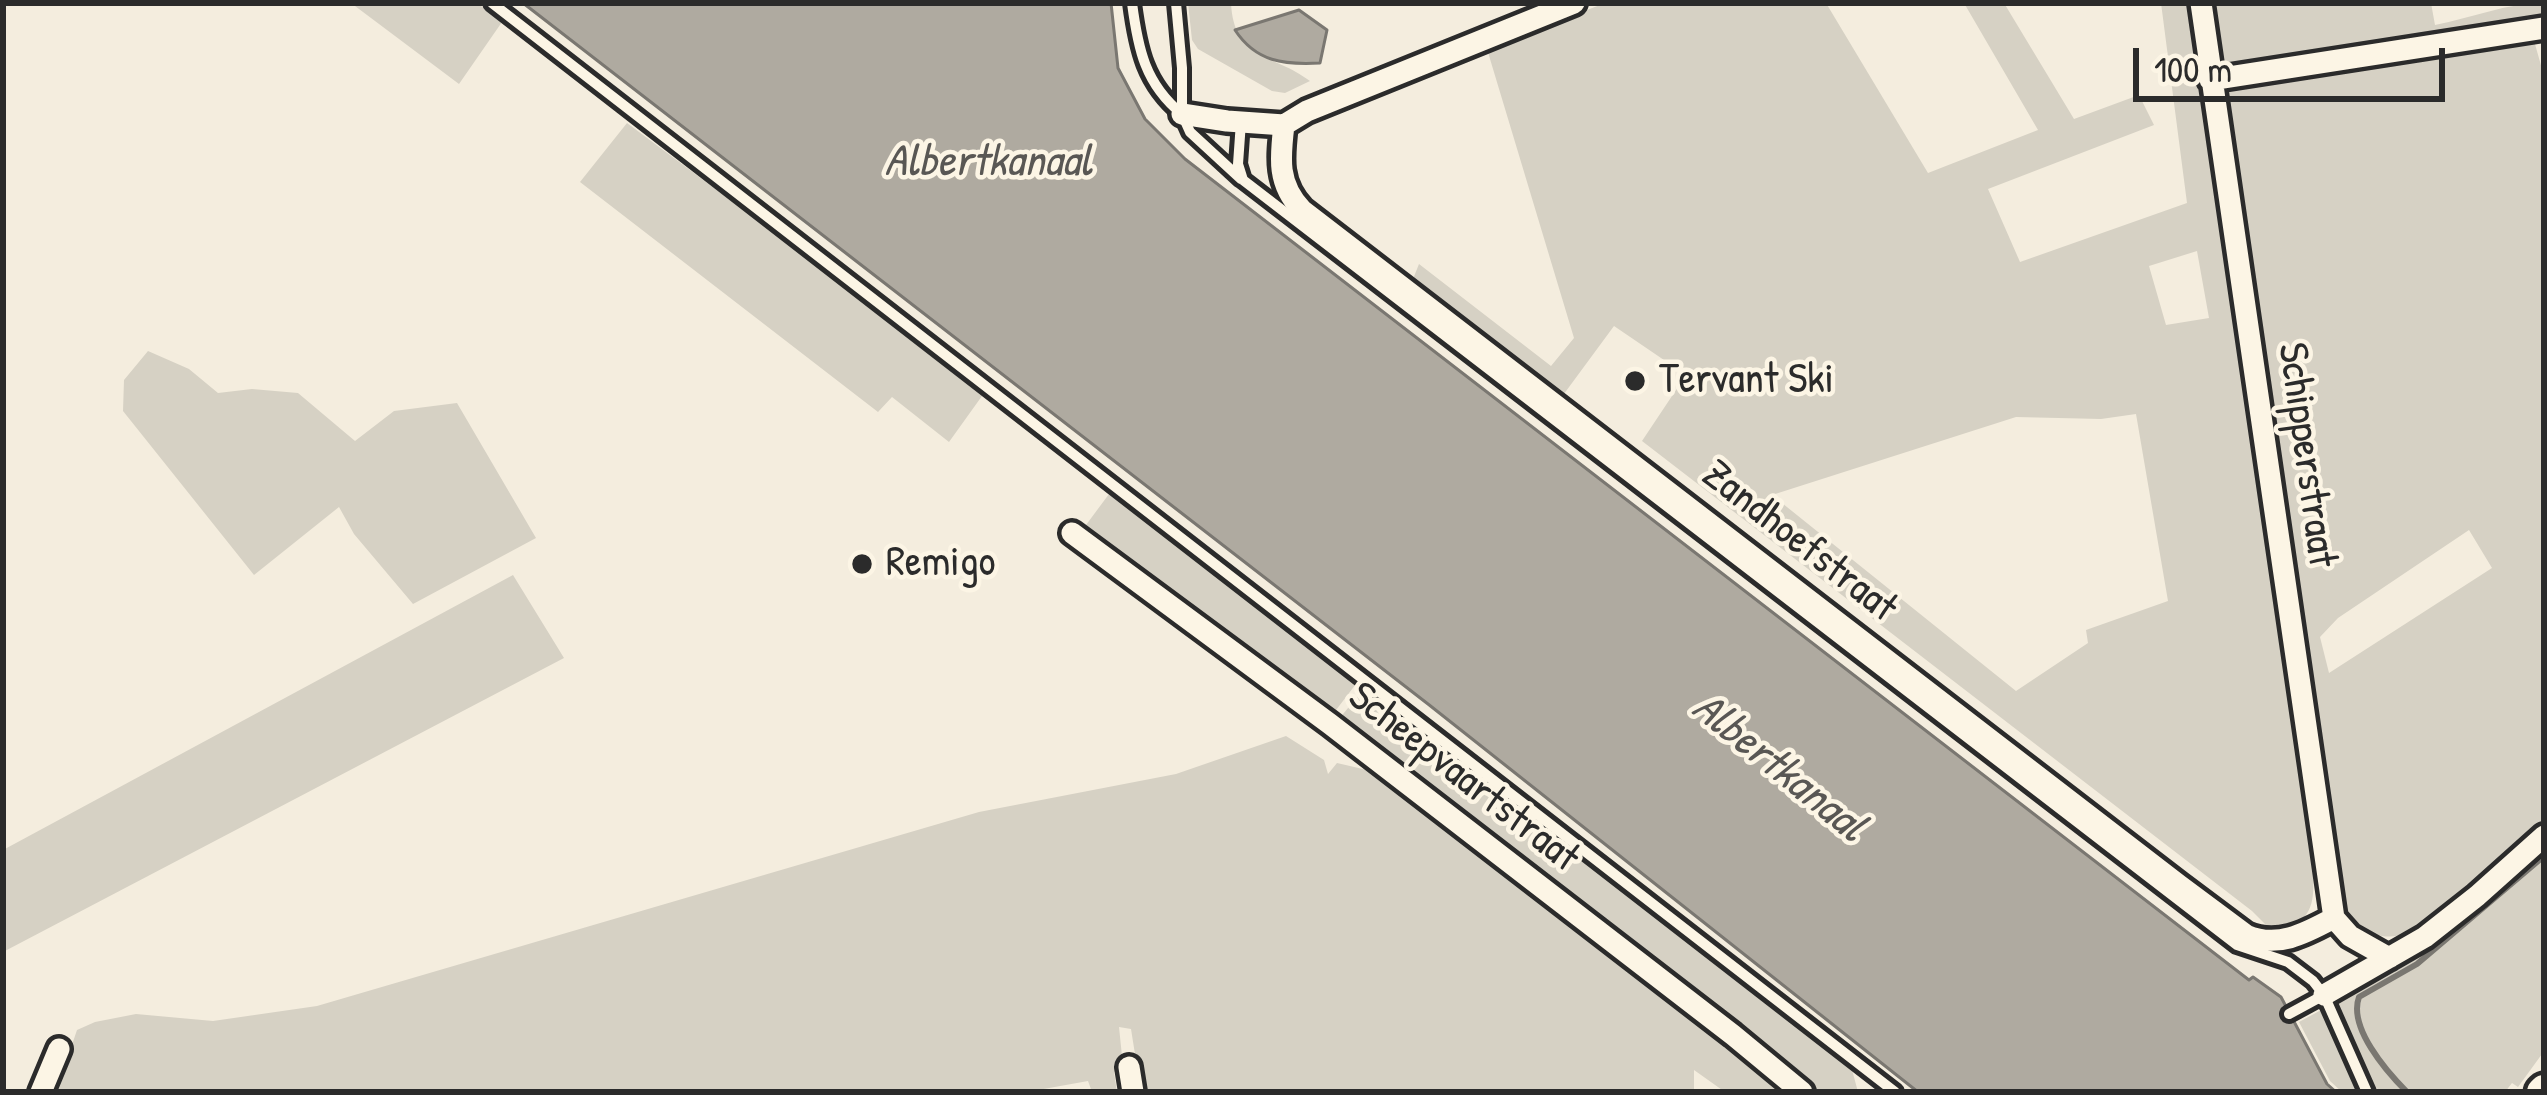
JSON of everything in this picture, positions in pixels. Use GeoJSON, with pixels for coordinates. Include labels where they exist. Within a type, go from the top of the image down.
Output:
{"type":"FeatureCollection","features":[{"type":"Feature","properties":{"kind":"street"},"geometry":{"type":"LineString","coordinates":[[1182,114],[1284,124],[1574,3]]}},
{"type":"Feature","properties":{"kind":"street","name":"Schipperstraat"},"geometry":{"type":"LineString","coordinates":[[2201,3],[2334,918]]}},
{"type":"Feature","properties":{"kind":"street"},"geometry":{"type":"LineString","coordinates":[[2210,80],[2544,28]]}},
{"type":"Feature","properties":{"kind":"street","name":"Zandhoefstraat"},"geometry":{"type":"LineString","coordinates":[[1284,124],[1280,171],[1290,198],[1302,210],[2179,885],[2258,940],[2286,940],[2334,918]]}},
{"type":"Feature","properties":{"kind":"street","name":"Scheepvaartstraat"},"geometry":{"type":"LineString","coordinates":[[1072,533],[1330,724],[1802,1092]]}},
{"type":"Feature","properties":{"kind":"street"},"geometry":{"type":"LineString","coordinates":[[2324,995],[2425,937],[2544,836]]}},
{"type":"Feature","properties":{"kind":"street"},"geometry":{"type":"LineString","coordinates":[[2334,918],[2350,936],[2389,958]]}},
{"type":"Feature","properties":{"kind":"street"},"geometry":{"type":"LineString","coordinates":[[40,1092],[59,1049]]}},
{"type":"Feature","properties":{"kind":"street"},"geometry":{"type":"LineString","coordinates":[[1129,1067],[1133,1092]]}},
{"type":"Feature","properties":{"kind":"lane"},"geometry":{"type":"LineString","coordinates":[[492,3],[1895,1092]]}},
{"type":"Feature","properties":{"kind":"lane"},"geometry":{"type":"LineString","coordinates":[[1132,3],[1136,35],[1151,81],[1182,114]]}},
{"type":"Feature","properties":{"kind":"lane"},"geometry":{"type":"LineString","coordinates":[[1176,3],[1182,114],[1190,132],[1243,180],[2236,945],[2299,968],[2324,995],[2367,1092]]}},
{"type":"Feature","properties":{"kind":"lane"},"geometry":{"type":"LineString","coordinates":[[1241,122],[1238,164],[1243,180]]}},
{"type":"Feature","properties":{"kind":"lane"},"geometry":{"type":"LineString","coordinates":[[2289,1014],[2324,995]]}},
{"type":"Feature","properties":{"kind":"lane"},"geometry":{"type":"LineString","coordinates":[[1871,1092],[1880,1079]]}},
{"type":"Feature","properties":{"kind":"shaded area"},"geometry":{"type":"Polygon","coordinates":[[[351,3],[477,3],[502,22],[459,84],[351,3]]]}},
{"type":"Feature","properties":{"kind":"shaded area"},"geometry":{"type":"Polygon","coordinates":[[[1188,3],[1231,3],[1239,36],[1248,46],[1310,81],[1285,93],[1272,91],[1198,49],[1192,40],[1188,3]]]}},
{"type":"Feature","properties":{"kind":"shaded area"},"geometry":{"type":"Polygon","coordinates":[[[1605,3],[1826,3],[1928,173],[2038,130],[1964,3],[2004,3],[2074,119],[2139,95],[2154,125],[1988,189],[2020,262],[2187,203],[2161,3],[2431,3],[2435,25],[2544,3],[2544,17],[2467,34],[2533,37],[2544,76],[2544,825],[2442,912],[2438,908],[2416,927],[2390,937],[2363,929],[2349,915],[2334,861],[2313,863],[2306,916],[2274,933],[2252,911],[1642,441],[1686,375],[1614,326],[1558,402],[1411,284],[1419,264],[1551,366],[1574,338],[1487,49],[1605,3]],[[2197,251],[2149,266],[2166,325],[2209,318],[2197,251]],[[2136,414],[2101,419],[2016,417],[1772,495],[2016,691],[2088,643],[2086,630],[2168,601],[2136,414]],[[2469,530],[2338,618],[2320,637],[2329,673],[2492,568],[2469,530]]]}},
{"type":"Feature","properties":{"kind":"shaded area"},"geometry":{"type":"Polygon","coordinates":[[[627,123],[982,396],[949,442],[892,397],[878,412],[580,182],[627,123]]]}},
{"type":"Feature","properties":{"kind":"shaded area"},"geometry":{"type":"Polygon","coordinates":[[[148,351],[189,369],[218,393],[252,389],[298,393],[355,441],[394,411],[457,403],[536,538],[413,604],[354,534],[339,507],[254,575],[123,411],[124,380],[148,351]]]}},
{"type":"Feature","properties":{"kind":"shaded area"},"geometry":{"type":"Polygon","coordinates":[[[1112,490],[1359,680],[1333,714],[1086,525],[1112,490]]]}},
{"type":"Feature","properties":{"kind":"shaded area"},"geometry":{"type":"Polygon","coordinates":[[[513,575],[564,658],[3,952],[3,850],[513,575]]]}},
{"type":"Feature","properties":{"kind":"shaded area"},"geometry":{"type":"Polygon","coordinates":[[[1366,686],[1833,1049],[1851,1066],[1858,1092],[1820,1092],[1339,719],[1366,686]]]}},
{"type":"Feature","properties":{"kind":"shaded area"},"geometry":{"type":"Polygon","coordinates":[[[1286,736],[1324,760],[1328,774],[1337,763],[1380,773],[1781,1092],[1725,1092],[1694,1070],[1694,1092],[1141,1092],[1131,1029],[1119,1027],[1123,1066],[1114,1072],[1117,1092],[1092,1092],[1088,1081],[1027,1092],[56,1092],[77,1030],[95,1022],[136,1014],[213,1021],[317,1006],[979,812],[1176,774],[1286,736]]]}},
{"type":"Feature","properties":{"kind":"shaded area"},"geometry":{"type":"Polygon","coordinates":[[[2544,846],[2542,1054],[2518,1087],[2512,1083],[2505,1092],[2381,1092],[2370,1082],[2335,1003],[2340,995],[2438,941],[2544,846]]]}},
{"type":"Feature","properties":{"kind":"shaded area"},"geometry":{"type":"Polygon","coordinates":[[[2323,1009],[2360,1092],[2342,1092],[2330,1081],[2299,1022],[2323,1009]]]}},
{"type":"Feature","properties":{"kind":"water","name":"Albertkanaal"},"geometry":{"type":"Polygon","coordinates":[[[523,3],[1111,3],[1118,68],[1145,119],[1185,159],[2249,980],[2253,977],[2281,997],[2327,1084],[2336,1092],[1918,1092],[1428,704],[523,3]]]}},
{"type":"Feature","properties":{"kind":"water"},"geometry":{"type":"Polygon","coordinates":[[[1299,10],[1327,30],[1320,63],[1272,59],[1252,49],[1235,30],[1299,10]]]}},
{"type":"Feature","properties":{"kind":"waterway"},"geometry":{"type":"LineString","coordinates":[[2407,1092],[2364,1035],[2359,997],[2417,964],[2544,856]]}},
{"type":"Feature","properties":{"kind":"place","name":"Tervant Ski"},"geometry":{"type":"Point","coordinates":[1635,381]}},
{"type":"Feature","properties":{"kind":"place","name":"Remigo"},"geometry":{"type":"Point","coordinates":[862,564]}}]}
